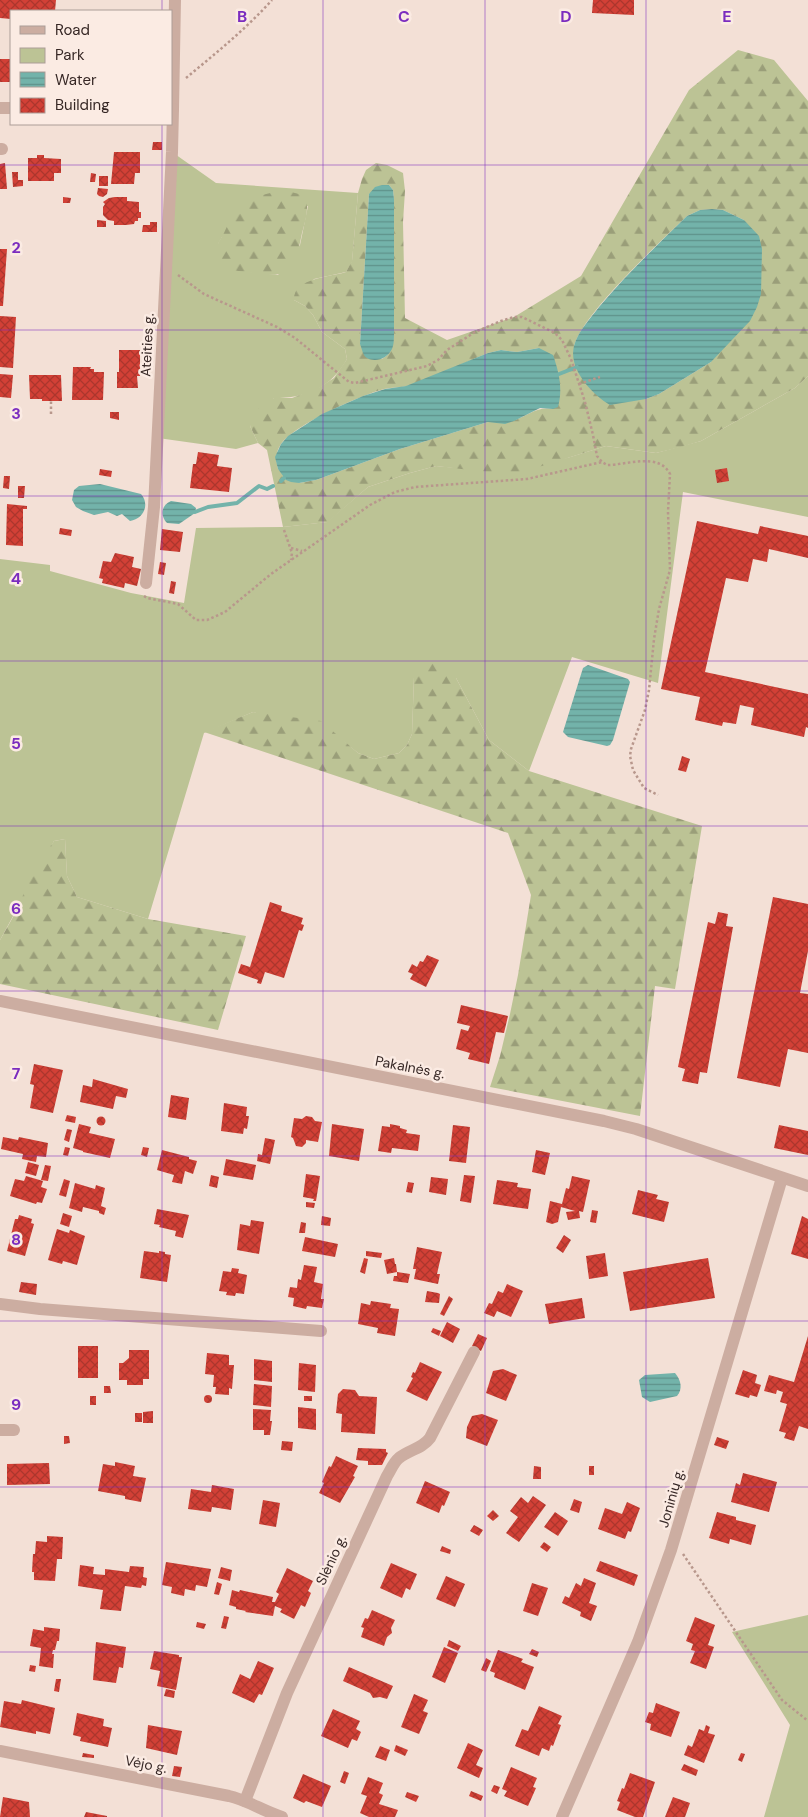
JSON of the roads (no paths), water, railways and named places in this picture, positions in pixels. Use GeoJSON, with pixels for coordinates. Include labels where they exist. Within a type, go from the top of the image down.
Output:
{"type":"FeatureCollection","features":[{"type":"Feature","properties":{"kind":"street","name":"Ateities g."},"geometry":{"type":"LineString","coordinates":[[172,109],[175,0]]}},
{"type":"Feature","properties":{"kind":"street","name":"Ateities g."},"geometry":{"type":"LineString","coordinates":[[146,583],[154,507],[171,125]]}},
{"type":"Feature","properties":{"kind":"street","name":"Pakalnės g."},"geometry":{"type":"LineString","coordinates":[[0,1001],[604,1120],[808,1186]]}},
{"type":"Feature","properties":{"kind":"street","name":"Joninių g."},"geometry":{"type":"LineString","coordinates":[[562,1817],[638,1642],[671,1550],[782,1178]]}},
{"type":"Feature","properties":{"kind":"street"},"geometry":{"type":"LineString","coordinates":[[0,1304],[40,1309],[321,1331]]}},
{"type":"Feature","properties":{"kind":"street","name":"Slėnio g."},"geometry":{"type":"LineString","coordinates":[[245,1801],[287,1693],[388,1476],[400,1457],[423,1445],[430,1438],[474,1352]]}},
{"type":"Feature","properties":{"kind":"street"},"geometry":{"type":"LineString","coordinates":[[0,1430],[14,1430]]}},
{"type":"Feature","properties":{"kind":"street","name":"Vėjo g."},"geometry":{"type":"LineString","coordinates":[[0,1751],[229,1796],[282,1817]]}},
{"type":"Feature","properties":{"kind":"water"},"geometry":{"type":"Polygon","coordinates":[[[389,185],[393,190],[394,199],[394,339],[393,347],[388,355],[374,360],[366,357],[360,344],[369,194],[375,187],[389,185]]]}},
{"type":"Feature","properties":{"kind":"water"},"geometry":{"type":"Polygon","coordinates":[[[700,210],[723,210],[744,220],[759,236],[762,249],[761,294],[750,321],[711,362],[659,394],[646,399],[610,405],[589,388],[578,372],[573,355],[578,335],[620,283],[687,216],[700,210]]]}},
{"type":"Feature","properties":{"kind":"water"},"geometry":{"type":"Polygon","coordinates":[[[539,348],[553,355],[555,361],[560,387],[558,407],[553,409],[540,408],[505,424],[488,422],[400,449],[316,480],[299,483],[291,482],[286,480],[278,469],[275,457],[281,444],[288,436],[322,414],[363,396],[385,389],[406,386],[488,353],[501,350],[517,352],[539,348]]]}},
{"type":"Feature","properties":{"kind":"water"},"geometry":{"type":"Polygon","coordinates":[[[100,484],[141,494],[145,502],[142,514],[135,520],[130,521],[122,514],[117,516],[108,512],[94,515],[76,507],[72,500],[74,490],[79,486],[100,484]]]}},
{"type":"Feature","properties":{"kind":"water"},"geometry":{"type":"Polygon","coordinates":[[[171,501],[191,504],[196,508],[195,513],[179,524],[167,523],[163,517],[163,508],[171,501]]]}},
{"type":"Feature","properties":{"kind":"water"},"geometry":{"type":"Polygon","coordinates":[[[588,665],[628,679],[630,682],[613,740],[607,746],[568,737],[563,732],[583,668],[588,665]]]}},
{"type":"Feature","properties":{"kind":"water"},"geometry":{"type":"Polygon","coordinates":[[[675,1373],[680,1384],[677,1396],[650,1402],[642,1397],[639,1380],[645,1375],[675,1373]]]}},
{"type":"Feature","properties":{"kind":"waterway"},"geometry":{"type":"LineString","coordinates":[[559,374],[577,367]]}},
{"type":"Feature","properties":{"kind":"waterway"},"geometry":{"type":"LineString","coordinates":[[281,481],[284,478]]}},
{"type":"Feature","properties":{"kind":"waterway"},"geometry":{"type":"LineString","coordinates":[[195,512],[208,507],[237,503],[259,486],[267,489],[273,486]]}}]}
